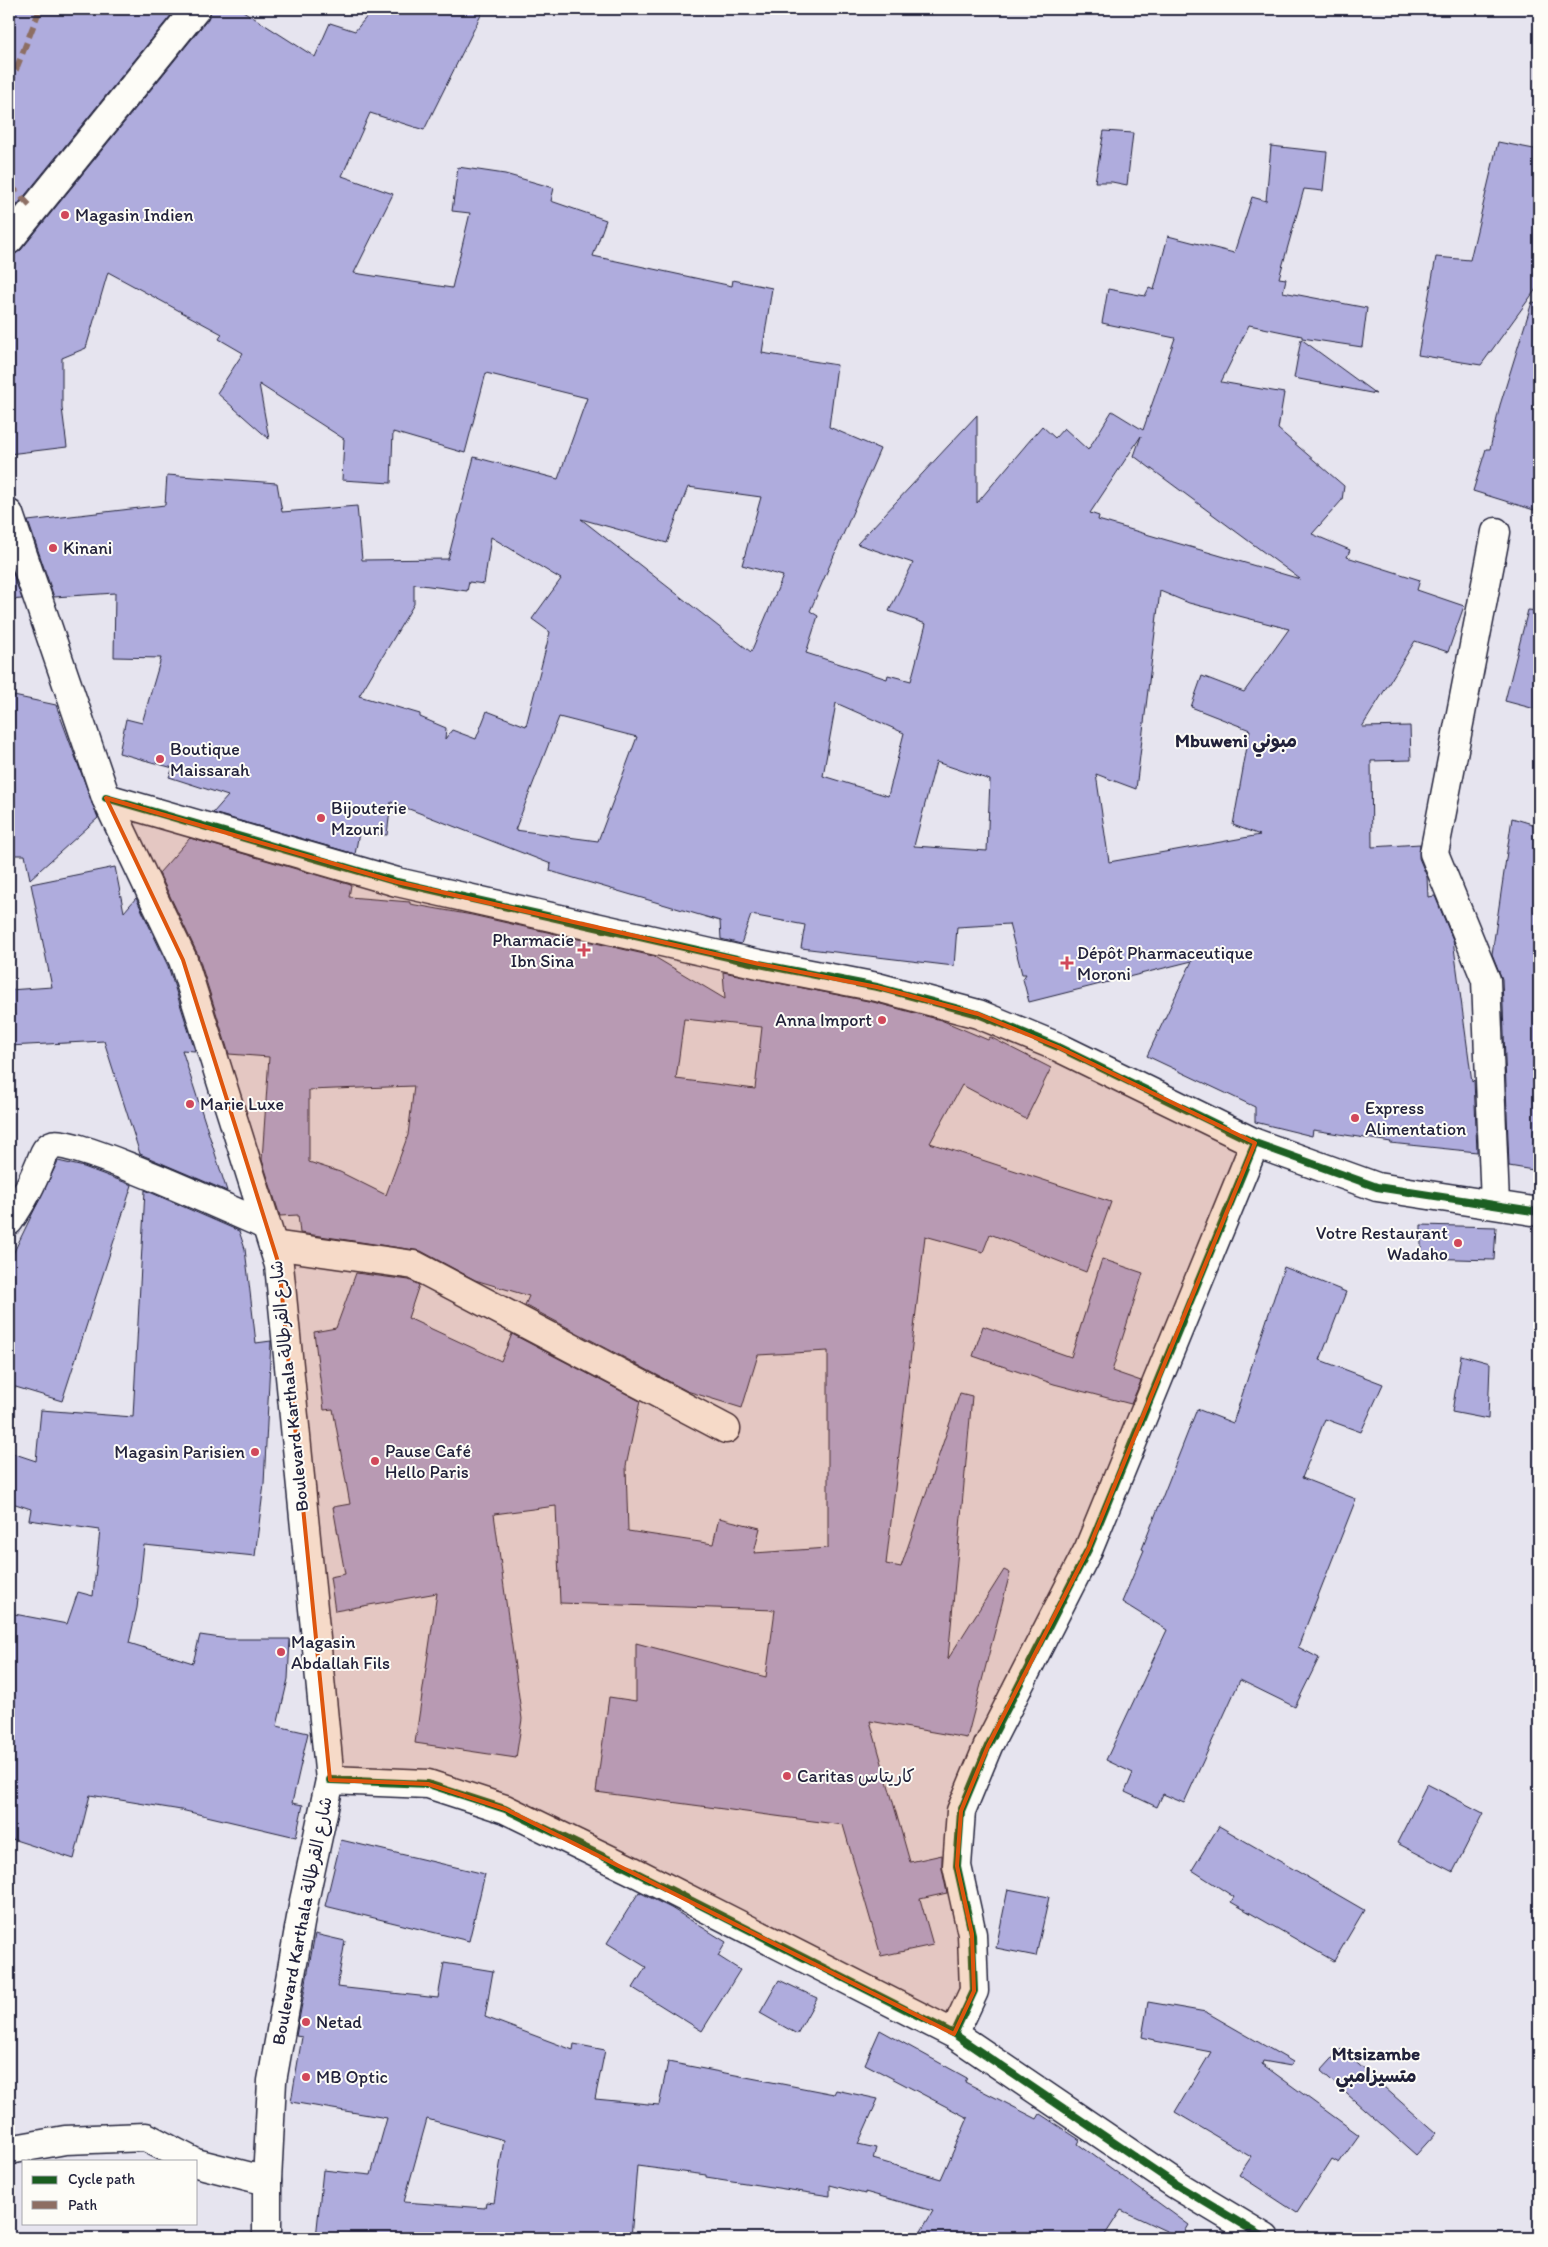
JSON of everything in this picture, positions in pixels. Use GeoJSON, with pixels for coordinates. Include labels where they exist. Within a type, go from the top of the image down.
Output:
{"type":"FeatureCollection","features":[{"type":"Feature","properties":{"kind":"street"},"geometry":{"type":"LineString","coordinates":[[9,240],[196,9]]}},
{"type":"Feature","properties":{"kind":"street","name":"Boulevard Karthala شارع القرطالة"},"geometry":{"type":"LineString","coordinates":[[9,514],[106,798],[183,960],[279,1265],[330,1780],[292,1964],[272,2082],[267,2181],[267,2238]]}},
{"type":"Feature","properties":{"kind":"street"},"geometry":{"type":"LineString","coordinates":[[1495,1204],[1486,980],[1434,853],[1496,532]]}},
{"type":"Feature","properties":{"kind":"street"},"geometry":{"type":"LineString","coordinates":[[106,798],[398,882],[759,964],[878,987],[978,1014],[1058,1047],[1255,1143],[1377,1187],[1539,1212]]}},
{"type":"Feature","properties":{"kind":"street"},"geometry":{"type":"LineString","coordinates":[[9,1221],[28,1193],[45,1150],[52,1145],[60,1143],[103,1156],[269,1235],[414,1265],[726,1428]]}},
{"type":"Feature","properties":{"kind":"street"},"geometry":{"type":"LineString","coordinates":[[954,2034],[974,1991],[972,1934],[957,1866],[962,1811],[988,1746],[1089,1548],[1255,1143]]}},
{"type":"Feature","properties":{"kind":"street"},"geometry":{"type":"LineString","coordinates":[[330,1780],[428,1784],[505,1809],[633,1871],[954,2034],[1175,2184],[1265,2238]]}},
{"type":"Feature","properties":{"kind":"street"},"geometry":{"type":"LineString","coordinates":[[9,2150],[65,2140],[146,2136],[190,2160]]}},
{"type":"Feature","properties":{"kind":"street"},"geometry":{"type":"LineString","coordinates":[[198,2164],[267,2181]]}},
{"type":"Feature","properties":{"kind":"highlighted area"},"geometry":{"type":"Polygon","coordinates":[[[106,798],[397,882],[759,964],[877,987],[978,1014],[1058,1047],[1255,1143],[1089,1548],[988,1746],[961,1811],[957,1866],[972,1934],[974,1991],[954,2034],[505,1809],[428,1784],[330,1780],[279,1265],[183,960],[106,798]]]}},
{"type":"Feature","properties":{"kind":"building"},"geometry":{"type":"Polygon","coordinates":[[[9,9],[176,9],[9,215],[9,9]]]}},
{"type":"Feature","properties":{"kind":"building"},"geometry":{"type":"Polygon","coordinates":[[[211,9],[240,9],[315,57],[330,23],[355,31],[373,9],[484,9],[424,130],[370,113],[342,176],[393,194],[354,273],[452,288],[470,213],[452,211],[458,167],[505,174],[554,188],[551,201],[606,220],[593,256],[732,286],[733,280],[772,288],[762,353],[837,365],[829,427],[880,449],[810,611],[818,616],[806,653],[887,679],[888,675],[911,681],[926,624],[889,611],[913,563],[857,544],[977,415],[977,503],[1042,426],[1055,438],[1064,428],[1088,450],[1112,411],[1143,430],[1175,338],[1102,323],[1108,289],[1145,296],[1149,288],[1154,290],[1168,236],[1234,253],[1252,197],[1266,201],[1271,146],[1327,152],[1323,191],[1304,189],[1279,278],[1286,279],[1283,292],[1367,308],[1362,347],[1302,338],[1302,336],[1249,325],[1221,382],[1284,393],[1278,429],[1344,486],[1342,500],[1312,534],[1350,550],[1347,557],[1420,580],[1417,590],[1464,606],[1448,652],[1415,641],[1362,727],[1410,726],[1411,760],[1371,761],[1372,847],[1420,844],[1419,858],[1427,877],[1428,897],[1435,896],[1453,940],[1472,1082],[1474,1080],[1477,1152],[1390,1143],[1313,1130],[1312,1136],[1255,1122],[1255,1107],[1147,1056],[1192,961],[1029,1002],[1023,979],[1026,974],[1022,974],[1009,924],[957,927],[954,966],[801,948],[805,925],[751,915],[741,944],[721,939],[720,921],[550,871],[551,864],[391,802],[387,835],[359,833],[355,854],[213,813],[228,796],[169,777],[173,768],[119,753],[126,719],[142,723],[161,658],[114,657],[115,593],[54,597],[28,521],[165,505],[167,475],[277,483],[282,512],[357,506],[362,560],[448,559],[474,457],[558,479],[587,398],[486,373],[465,453],[393,432],[391,483],[342,480],[344,439],[259,384],[269,439],[217,393],[243,353],[219,339],[222,334],[108,272],[86,348],[62,358],[62,408],[67,447],[9,454],[9,255],[21,250],[208,19],[211,9]],[[1141,436],[1090,513],[1099,516],[1098,520],[1300,579],[1134,456],[1141,436]],[[688,487],[667,543],[581,519],[751,652],[783,576],[742,565],[761,497],[688,487]],[[491,537],[484,584],[469,582],[467,591],[414,584],[414,604],[359,696],[420,714],[420,717],[446,728],[445,739],[452,730],[476,739],[487,711],[526,726],[550,632],[532,619],[561,579],[491,537]],[[1160,591],[1136,789],[1096,774],[1109,862],[1260,835],[1233,825],[1250,730],[1191,707],[1202,676],[1244,692],[1289,629],[1189,603],[1160,591]],[[836,703],[823,776],[888,796],[904,733],[836,703]],[[559,717],[515,830],[598,841],[637,737],[559,717]],[[936,762],[914,846],[987,851],[990,780],[936,762]]]}},
{"type":"Feature","properties":{"kind":"building"},"geometry":{"type":"Polygon","coordinates":[[[1104,131],[1133,133],[1127,185],[1112,182],[1095,182],[1104,131]]]}},
{"type":"Feature","properties":{"kind":"building"},"geometry":{"type":"Polygon","coordinates":[[[1498,142],[1539,150],[1539,285],[1481,365],[1418,355],[1436,257],[1470,260],[1498,142]]]}},
{"type":"Feature","properties":{"kind":"building"},"geometry":{"type":"Polygon","coordinates":[[[1532,302],[1539,303],[1539,492],[1534,510],[1473,491],[1486,449],[1490,449],[1500,405],[1532,302]]]}},
{"type":"Feature","properties":{"kind":"building"},"geometry":{"type":"Polygon","coordinates":[[[1301,339],[1376,394],[1294,378],[1301,339]]]}},
{"type":"Feature","properties":{"kind":"building"},"geometry":{"type":"Polygon","coordinates":[[[9,562],[22,599],[9,600],[9,562]]]}},
{"type":"Feature","properties":{"kind":"building"},"geometry":{"type":"Polygon","coordinates":[[[1528,610],[1539,611],[1539,710],[1505,701],[1528,610]]]}},
{"type":"Feature","properties":{"kind":"building"},"geometry":{"type":"Polygon","coordinates":[[[9,695],[56,705],[98,818],[30,879],[25,855],[9,855],[9,695]]]}},
{"type":"Feature","properties":{"kind":"building"},"geometry":{"type":"Polygon","coordinates":[[[1512,818],[1539,826],[1539,1171],[1509,1166],[1502,979],[1492,954],[1512,818]]]}},
{"type":"Feature","properties":{"kind":"building"},"geometry":{"type":"Polygon","coordinates":[[[190,838],[351,885],[349,897],[410,902],[410,904],[472,915],[653,956],[725,999],[723,972],[873,1002],[941,1020],[988,1040],[990,1037],[1051,1068],[1026,1119],[962,1085],[930,1143],[1111,1202],[1086,1272],[990,1234],[983,1252],[925,1236],[886,1564],[901,1567],[960,1393],[972,1396],[948,1659],[1004,1570],[1010,1573],[967,1738],[870,1721],[910,1862],[942,1855],[942,1869],[947,1893],[920,1899],[933,1945],[881,1956],[843,1825],[596,1792],[609,1697],[636,1701],[636,1643],[766,1677],[775,1610],[560,1603],[556,1506],[494,1514],[522,1719],[516,1758],[415,1743],[437,1593],[335,1611],[330,1577],[345,1574],[333,1507],[350,1504],[333,1409],[324,1410],[314,1332],[336,1328],[356,1273],[409,1280],[419,1285],[408,1318],[501,1361],[512,1334],[640,1401],[626,1466],[628,1531],[713,1544],[719,1518],[760,1528],[754,1553],[828,1548],[828,1351],[758,1355],[742,1408],[687,1391],[525,1305],[529,1296],[475,1280],[421,1251],[300,1233],[298,1215],[280,1216],[262,1160],[269,1057],[229,1054],[198,955],[159,873],[190,838]],[[684,1019],[676,1079],[755,1089],[762,1027],[684,1019]],[[414,1086],[309,1090],[309,1162],[340,1172],[386,1195],[408,1135],[414,1086]]]}},
{"type":"Feature","properties":{"kind":"building"},"geometry":{"type":"Polygon","coordinates":[[[115,867],[124,912],[136,898],[168,966],[195,1051],[182,1050],[227,1191],[140,1154],[104,1041],[9,1046],[9,990],[52,987],[31,884],[115,867]]]}},
{"type":"Feature","properties":{"kind":"building"},"geometry":{"type":"Polygon","coordinates":[[[58,1161],[84,1167],[132,1185],[62,1401],[9,1385],[9,1262],[58,1161]]]}},
{"type":"Feature","properties":{"kind":"building"},"geometry":{"type":"Polygon","coordinates":[[[145,1190],[239,1231],[245,1249],[256,1343],[271,1341],[264,1484],[255,1556],[144,1545],[137,1608],[129,1643],[193,1663],[200,1635],[228,1639],[290,1639],[288,1679],[277,1726],[308,1733],[292,1803],[303,1805],[296,1837],[181,1810],[90,1795],[74,1859],[9,1838],[9,1613],[67,1624],[78,1592],[93,1596],[100,1530],[29,1520],[31,1509],[9,1502],[9,1452],[36,1461],[41,1410],[133,1417],[145,1190]]]}},
{"type":"Feature","properties":{"kind":"building","name":"Votre Restaurant Wadaho"},"geometry":{"type":"Polygon","coordinates":[[[1421,1225],[1496,1227],[1494,1260],[1421,1258],[1421,1225]]]}},
{"type":"Feature","properties":{"kind":"building"},"geometry":{"type":"Polygon","coordinates":[[[1102,1259],[1143,1273],[1112,1371],[1141,1381],[1131,1404],[1054,1384],[973,1356],[983,1326],[1071,1357],[1102,1259]]]}},
{"type":"Feature","properties":{"kind":"building"},"geometry":{"type":"Polygon","coordinates":[[[1284,1267],[1346,1292],[1320,1360],[1383,1384],[1361,1432],[1325,1419],[1302,1478],[1356,1499],[1298,1647],[1319,1658],[1295,1707],[1240,1680],[1184,1803],[1163,1794],[1157,1807],[1125,1792],[1133,1773],[1106,1760],[1167,1630],[1122,1602],[1144,1550],[1142,1549],[1197,1409],[1233,1423],[1284,1267]]]}},
{"type":"Feature","properties":{"kind":"building"},"geometry":{"type":"Polygon","coordinates":[[[1461,1355],[1490,1363],[1488,1419],[1452,1412],[1461,1355]]]}},
{"type":"Feature","properties":{"kind":"building"},"geometry":{"type":"Polygon","coordinates":[[[1427,1784],[1483,1813],[1453,1872],[1397,1843],[1427,1784]]]}},
{"type":"Feature","properties":{"kind":"building"},"geometry":{"type":"Polygon","coordinates":[[[1219,1826],[1364,1910],[1334,1961],[1231,1902],[1234,1897],[1192,1870],[1219,1826]]]}},
{"type":"Feature","properties":{"kind":"building"},"geometry":{"type":"Polygon","coordinates":[[[341,1840],[485,1874],[469,1941],[325,1906],[341,1840]]]}},
{"type":"Feature","properties":{"kind":"building"},"geometry":{"type":"Polygon","coordinates":[[[1008,1889],[1049,1897],[1036,1956],[996,1948],[1008,1889]]]}},
{"type":"Feature","properties":{"kind":"building"},"geometry":{"type":"Polygon","coordinates":[[[639,1892],[671,1908],[726,1942],[718,1956],[740,1970],[702,2031],[633,1988],[646,1967],[607,1943],[639,1892]]]}},
{"type":"Feature","properties":{"kind":"building"},"geometry":{"type":"Polygon","coordinates":[[[315,1934],[345,1941],[337,1987],[438,1998],[444,1963],[493,1971],[485,2017],[573,2050],[574,2044],[605,2050],[595,2099],[659,2105],[668,2062],[834,2094],[836,2090],[878,2099],[858,2144],[876,2148],[873,2159],[941,2179],[968,2118],[865,2064],[880,2030],[967,2078],[965,2082],[1037,2119],[1040,2114],[1080,2140],[1078,2144],[1189,2225],[1181,2238],[1121,2210],[1103,2238],[917,2238],[933,2211],[865,2192],[865,2194],[830,2185],[830,2196],[706,2177],[706,2175],[637,2166],[631,2238],[316,2238],[323,2170],[371,2175],[387,2118],[291,2102],[302,2037],[296,2036],[315,1934]],[[427,2119],[404,2202],[485,2208],[486,2202],[494,2203],[504,2140],[427,2119]]]}},
{"type":"Feature","properties":{"kind":"building"},"geometry":{"type":"Polygon","coordinates":[[[779,1980],[817,1998],[797,2034],[760,2013],[779,1980]]]}},
{"type":"Feature","properties":{"kind":"building"},"geometry":{"type":"Polygon","coordinates":[[[1148,2002],[1206,2012],[1293,2062],[1291,2066],[1263,2061],[1262,2064],[1359,2135],[1339,2163],[1332,2159],[1297,2213],[1239,2175],[1251,2157],[1175,2112],[1211,2052],[1142,2037],[1148,2002]]]}},
{"type":"Feature","properties":{"kind":"building"},"geometry":{"type":"Polygon","coordinates":[[[1341,2049],[1436,2133],[1416,2155],[1321,2071],[1341,2049]]]}},
{"type":"Feature","properties":{"kind":"marked path"},"geometry":{"type":"LineString","coordinates":[[9,87],[40,9]]}},
{"type":"Feature","properties":{"kind":"marked path"},"geometry":{"type":"LineString","coordinates":[[9,184],[33,209]]}},
{"type":"Feature","properties":{"kind":"cycle path"},"geometry":{"type":"LineString","coordinates":[[106,798],[397,882],[759,964],[877,987],[978,1014],[1058,1047],[1255,1143],[1377,1187],[1539,1212]]}},
{"type":"Feature","properties":{"kind":"cycle path"},"geometry":{"type":"LineString","coordinates":[[954,2034],[974,1991],[972,1934],[957,1866],[961,1811],[988,1746],[1089,1548],[1255,1143]]}},
{"type":"Feature","properties":{"kind":"cycle path"},"geometry":{"type":"LineString","coordinates":[[330,1780],[428,1784],[505,1809],[633,1871],[954,2034],[1175,2184],[1265,2238]]}},
{"type":"Feature","properties":{"kind":"place","name":"Magasin Indien"},"geometry":{"type":"Point","coordinates":[65,215]}},
{"type":"Feature","properties":{"kind":"place","name":"Kinani"},"geometry":{"type":"Point","coordinates":[53,548]}},
{"type":"Feature","properties":{"kind":"place","name":"Boutique Maissarah"},"geometry":{"type":"Point","coordinates":[160,759]}},
{"type":"Feature","properties":{"kind":"place","name":"Bijouterie Mzouri"},"geometry":{"type":"Point","coordinates":[321,818]}},
{"type":"Feature","properties":{"kind":"place","name":"Pharmacie Ibn Sina"},"geometry":{"type":"Point","coordinates":[584,950]}},
{"type":"Feature","properties":{"kind":"place","name":"Dépôt Pharmaceutique Moroni"},"geometry":{"type":"Point","coordinates":[1067,963]}},
{"type":"Feature","properties":{"kind":"place","name":"Anna Import"},"geometry":{"type":"Point","coordinates":[882,1020]}},
{"type":"Feature","properties":{"kind":"place","name":"Marie Luxe"},"geometry":{"type":"Point","coordinates":[190,1104]}},
{"type":"Feature","properties":{"kind":"place","name":"Express Alimentation"},"geometry":{"type":"Point","coordinates":[1355,1118]}},
{"type":"Feature","properties":{"kind":"place","name":"Votre Restaurant Wadaho"},"geometry":{"type":"Point","coordinates":[1458,1243]}},
{"type":"Feature","properties":{"kind":"place","name":"Magasin Parisien"},"geometry":{"type":"Point","coordinates":[255,1452]}},
{"type":"Feature","properties":{"kind":"place","name":"Pause Café Hello Paris"},"geometry":{"type":"Point","coordinates":[375,1461]}},
{"type":"Feature","properties":{"kind":"place","name":"Magasin Abdallah Fils"},"geometry":{"type":"Point","coordinates":[281,1652]}},
{"type":"Feature","properties":{"kind":"place","name":"Caritas كاريتاس"},"geometry":{"type":"Point","coordinates":[787,1776]}},
{"type":"Feature","properties":{"kind":"place","name":"Netad"},"geometry":{"type":"Point","coordinates":[306,2022]}},
{"type":"Feature","properties":{"kind":"place","name":"MB Optic"},"geometry":{"type":"Point","coordinates":[306,2077]}},
{"type":"Feature","properties":{"kind":"district","name":"Mbuweni مبوني"},"geometry":{"type":"Point","coordinates":[1236,740]}},
{"type":"Feature","properties":{"kind":"district","name":"Mtsizambe متسيزامبي"},"geometry":{"type":"Point","coordinates":[1376,2064]}}]}
